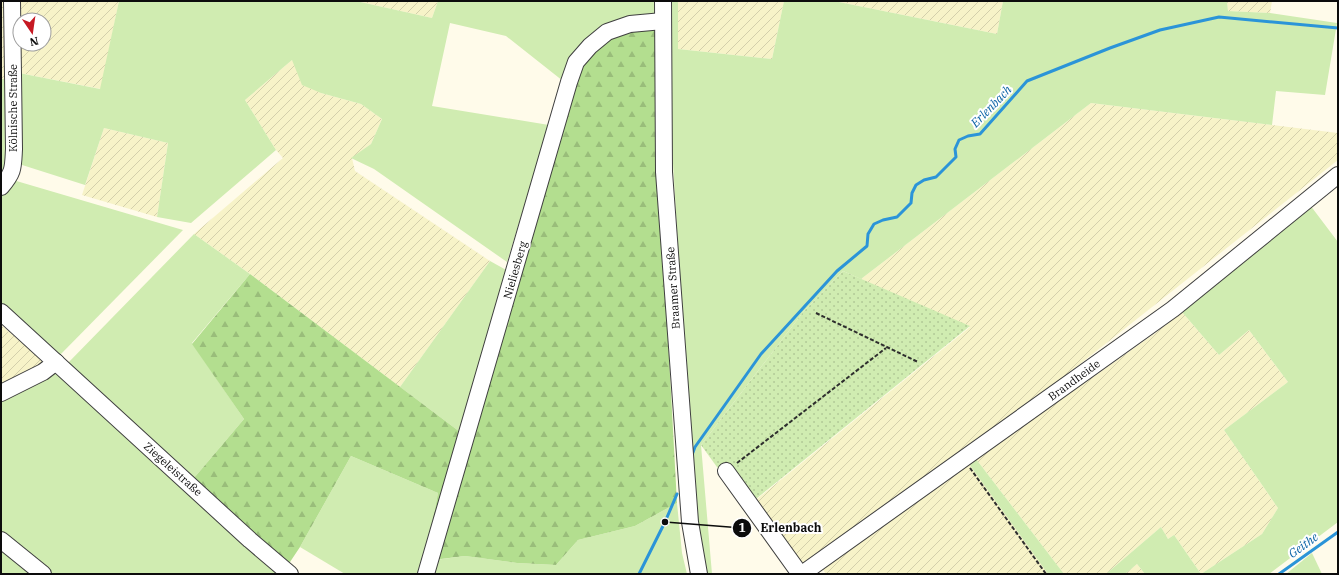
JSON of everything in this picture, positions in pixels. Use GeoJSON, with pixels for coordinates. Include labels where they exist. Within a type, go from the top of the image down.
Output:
{"type":"FeatureCollection","features":[{"type":"Feature","properties":{"kind":"street","name":"Kölnische Straße"},"geometry":{"type":"LineString","coordinates":[[1,188],[10,177],[13,169],[12,1]]}},
{"type":"Feature","properties":{"kind":"street","name":"Braamer Straße"},"geometry":{"type":"LineString","coordinates":[[662,1],[664,172],[690,522],[699,574]]}},
{"type":"Feature","properties":{"kind":"street","name":"Nieliesberg"},"geometry":{"type":"LineString","coordinates":[[426,574],[576,62],[590,46],[607,32],[630,24],[663,21]]}},
{"type":"Feature","properties":{"kind":"street","name":"Brandheide"},"geometry":{"type":"LineString","coordinates":[[801,574],[1173,309],[1338,176]]}},
{"type":"Feature","properties":{"kind":"street","name":"Ziegeleistraße"},"geometry":{"type":"LineString","coordinates":[[1,312],[250,540],[290,574]]}},
{"type":"Feature","properties":{"kind":"street"},"geometry":{"type":"LineString","coordinates":[[1,393],[43,372],[56,362]]}},
{"type":"Feature","properties":{"kind":"street"},"geometry":{"type":"LineString","coordinates":[[726,471],[801,574]]}},
{"type":"Feature","properties":{"kind":"street"},"geometry":{"type":"LineString","coordinates":[[1,540],[43,574]]}},
{"type":"Feature","properties":{"kind":"path"},"geometry":{"type":"LineString","coordinates":[[816,313],[886,348],[918,362]]}},
{"type":"Feature","properties":{"kind":"path"},"geometry":{"type":"LineString","coordinates":[[726,471],[886,348]]}},
{"type":"Feature","properties":{"kind":"path"},"geometry":{"type":"LineString","coordinates":[[964,459],[1046,574]]}},
{"type":"Feature","properties":{"kind":"shaded area"},"geometry":{"type":"Polygon","coordinates":[[[1,1],[4,1],[5,79],[1,79],[1,1]]]}},
{"type":"Feature","properties":{"kind":"shaded area"},"geometry":{"type":"Polygon","coordinates":[[[12,1],[119,1],[101,89],[14,72],[13,52],[52,52],[52,12],[12,12],[12,1]]]}},
{"type":"Feature","properties":{"kind":"shaded area"},"geometry":{"type":"Polygon","coordinates":[[[356,1],[438,1],[432,18],[356,1]]]}},
{"type":"Feature","properties":{"kind":"shaded area"},"geometry":{"type":"Polygon","coordinates":[[[678,1],[784,1],[772,59],[678,49],[678,1]]]}},
{"type":"Feature","properties":{"kind":"shaded area"},"geometry":{"type":"Polygon","coordinates":[[[834,1],[1003,1],[997,34],[834,1]]]}},
{"type":"Feature","properties":{"kind":"shaded area"},"geometry":{"type":"Polygon","coordinates":[[[1227,1],[1272,1],[1270,13],[1228,11],[1227,1]]]}},
{"type":"Feature","properties":{"kind":"shaded area"},"geometry":{"type":"Polygon","coordinates":[[[292,60],[321,93],[361,104],[382,119],[371,144],[352,158],[355,171],[490,261],[400,387],[250,274],[194,234],[283,158],[276,150],[245,100],[292,60]]]}},
{"type":"Feature","properties":{"kind":"shaded area"},"geometry":{"type":"Polygon","coordinates":[[[1091,103],[1338,133],[1338,160],[1061,379],[798,567],[752,503],[970,327],[861,279],[1091,103]]]}},
{"type":"Feature","properties":{"kind":"shaded area"},"geometry":{"type":"Polygon","coordinates":[[[104,128],[168,143],[157,217],[82,195],[104,128]]]}},
{"type":"Feature","properties":{"kind":"shaded area"},"geometry":{"type":"Polygon","coordinates":[[[1182,312],[1219,355],[1249,330],[1288,382],[1224,430],[1278,508],[1262,534],[1201,574],[1174,535],[1168,539],[1161,527],[1106,574],[1064,574],[976,459],[1154,334],[1182,312]]]}},
{"type":"Feature","properties":{"kind":"shaded area"},"geometry":{"type":"Polygon","coordinates":[[[1,325],[45,363],[1,387],[1,325]]]}},
{"type":"Feature","properties":{"kind":"shaded area"},"geometry":{"type":"Polygon","coordinates":[[[969,464],[1048,574],[826,574],[821,567],[969,464]]]}},
{"type":"Feature","properties":{"kind":"shaded area"},"geometry":{"type":"Polygon","coordinates":[[[1137,564],[1145,574],[1125,574],[1137,564]]]}},
{"type":"Feature","properties":{"kind":"green space"},"geometry":{"type":"Polygon","coordinates":[[[119,1],[356,1],[432,18],[438,1],[656,1],[656,26],[563,81],[506,36],[450,23],[432,106],[549,125],[507,262],[374,169],[351,158],[371,144],[382,119],[361,104],[321,93],[302,85],[292,60],[245,100],[276,150],[191,223],[157,217],[168,143],[104,128],[85,185],[19,164],[14,72],[100,89],[119,1]]]}},
{"type":"Feature","properties":{"kind":"green space"},"geometry":{"type":"Polygon","coordinates":[[[668,1],[678,1],[678,49],[772,59],[784,1],[834,1],[997,34],[1003,1],[1227,1],[1228,11],[1270,13],[1337,23],[1325,95],[1276,91],[1272,125],[1091,103],[861,279],[843,271],[804,311],[701,445],[712,574],[703,574],[694,514],[671,130],[668,1]]]}},
{"type":"Feature","properties":{"kind":"green space"},"geometry":{"type":"Polygon","coordinates":[[[656,26],[659,173],[677,503],[635,526],[578,540],[556,565],[517,563],[465,556],[425,561],[438,493],[351,456],[300,547],[288,565],[194,478],[244,419],[192,344],[250,274],[460,432],[579,64],[609,37],[656,26]]]}},
{"type":"Feature","properties":{"kind":"green space"},"geometry":{"type":"Polygon","coordinates":[[[1,79],[5,79],[6,174],[1,171],[1,79]]]}},
{"type":"Feature","properties":{"kind":"green space"},"geometry":{"type":"Polygon","coordinates":[[[13,180],[183,230],[59,356],[1,304],[1,195],[13,180]]]}},
{"type":"Feature","properties":{"kind":"green space"},"geometry":{"type":"Polygon","coordinates":[[[1310,205],[1338,242],[1338,522],[1269,574],[1201,574],[1262,534],[1278,508],[1224,430],[1288,382],[1249,330],[1219,355],[1182,312],[1310,205]]]}},
{"type":"Feature","properties":{"kind":"green space"},"geometry":{"type":"Polygon","coordinates":[[[194,234],[250,274],[192,343],[244,419],[194,478],[67,364],[194,234]]]}},
{"type":"Feature","properties":{"kind":"green space"},"geometry":{"type":"Polygon","coordinates":[[[490,261],[508,271],[460,432],[400,387],[490,261]]]}},
{"type":"Feature","properties":{"kind":"green space"},"geometry":{"type":"Polygon","coordinates":[[[843,271],[970,326],[746,507],[701,445],[804,311],[843,271]]]}},
{"type":"Feature","properties":{"kind":"green space"},"geometry":{"type":"Polygon","coordinates":[[[53,371],[279,574],[49,574],[1,535],[1,397],[53,371]]]}},
{"type":"Feature","properties":{"kind":"green space"},"geometry":{"type":"Polygon","coordinates":[[[351,456],[438,493],[422,574],[345,574],[300,547],[351,456]]]}},
{"type":"Feature","properties":{"kind":"green space"},"geometry":{"type":"Polygon","coordinates":[[[976,459],[1064,574],[1048,574],[969,464],[976,459]]]}},
{"type":"Feature","properties":{"kind":"green space"},"geometry":{"type":"Polygon","coordinates":[[[677,503],[682,553],[687,574],[432,574],[435,560],[465,556],[517,563],[556,565],[578,540],[635,526],[677,503]]]}},
{"type":"Feature","properties":{"kind":"green space"},"geometry":{"type":"Polygon","coordinates":[[[1161,527],[1168,539],[1174,535],[1201,574],[1145,574],[1137,564],[1125,574],[1106,574],[1161,527]]]}},
{"type":"Feature","properties":{"kind":"green space"},"geometry":{"type":"Polygon","coordinates":[[[1,548],[32,574],[1,574],[1,548]]]}},
{"type":"Feature","properties":{"kind":"green space"},"geometry":{"type":"Polygon","coordinates":[[[1312,553],[1322,574],[1286,574],[1312,553]]]}},
{"type":"Feature","properties":{"kind":"waterway","name":"Erlenbach"},"geometry":{"type":"LineString","coordinates":[[692,455],[695,447],[761,354],[837,271],[867,246],[868,234],[874,224],[883,220],[897,217],[911,203],[912,193],[916,185],[924,180],[936,177],[956,157],[955,149],[959,140],[968,136],[980,134],[1027,81],[1160,30],[1219,17],[1338,28]]}},
{"type":"Feature","properties":{"kind":"waterway","name":"Erlenbach"},"geometry":{"type":"LineString","coordinates":[[639,574],[677,494]]}},
{"type":"Feature","properties":{"kind":"waterway","name":"Geithe"},"geometry":{"type":"LineString","coordinates":[[1279,574],[1338,532]]}},
{"type":"Feature","properties":{"kind":"place","name":"Erlenbach"},"geometry":{"type":"Point","coordinates":[665,522]}}]}
